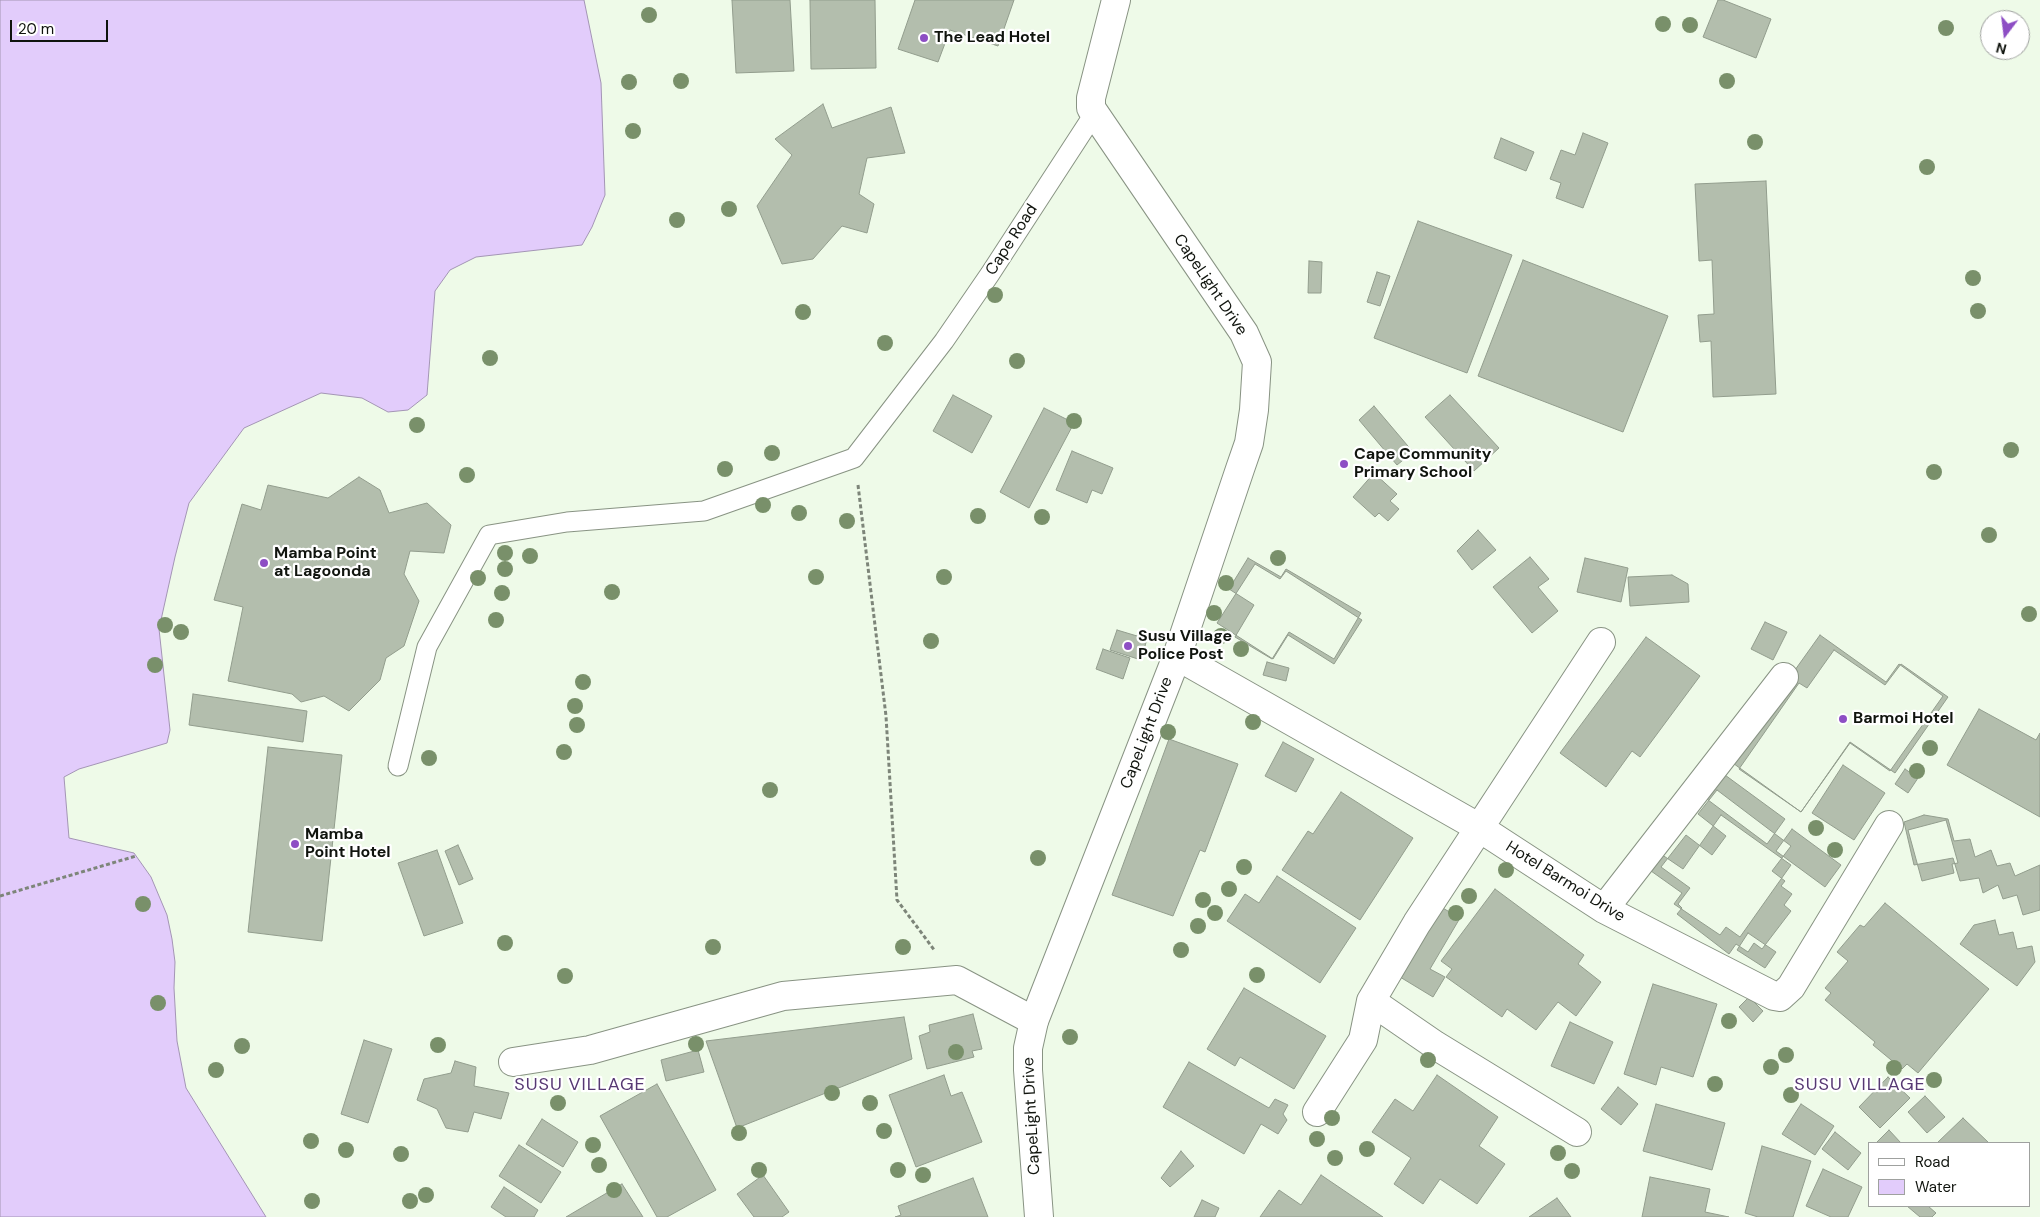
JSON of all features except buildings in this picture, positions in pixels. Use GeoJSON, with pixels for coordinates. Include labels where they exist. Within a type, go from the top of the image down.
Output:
{"type":"FeatureCollection","features":[{"type":"Feature","properties":{"kind":"street"},"geometry":{"type":"LineString","coordinates":[[1094,114],[1090,98],[1116,0]]}},
{"type":"Feature","properties":{"kind":"street","name":"CapeLight Drive"},"geometry":{"type":"LineString","coordinates":[[1039,1217],[1028,1070],[1028,1048],[1034,1021],[1177,656],[1249,443],[1254,410],[1257,362],[1244,333],[1094,114]]}},
{"type":"Feature","properties":{"kind":"street"},"geometry":{"type":"LineString","coordinates":[[1317,1112],[1363,1040],[1371,1001],[1416,924],[1601,642]]}},
{"type":"Feature","properties":{"kind":"street","name":"Hotel Barmoi Drive"},"geometry":{"type":"LineString","coordinates":[[1177,656],[1478,827],[1604,909],[1780,997],[1791,987],[1889,825]]}},
{"type":"Feature","properties":{"kind":"street"},"geometry":{"type":"LineString","coordinates":[[1604,909],[1784,677]]}},
{"type":"Feature","properties":{"kind":"street"},"geometry":{"type":"LineString","coordinates":[[513,1062],[590,1050],[782,996],[956,980],[1034,1021]]}},
{"type":"Feature","properties":{"kind":"street"},"geometry":{"type":"LineString","coordinates":[[1371,1001],[1435,1045],[1577,1132]]}},
{"type":"Feature","properties":{"kind":"lane","name":"Cape Road"},"geometry":{"type":"LineString","coordinates":[[854,458],[944,341],[985,282],[1094,114]]}},
{"type":"Feature","properties":{"kind":"lane"},"geometry":{"type":"LineString","coordinates":[[398,766],[427,647],[489,535],[567,522],[704,511],[854,458]]}},
{"type":"Feature","properties":{"kind":"path"},"geometry":{"type":"LineString","coordinates":[[854,458],[886,716],[897,900],[956,980]]}},
{"type":"Feature","properties":{"kind":"path"},"geometry":{"type":"LineString","coordinates":[[0,896],[136,856]]}},
{"type":"Feature","properties":{"kind":"water"},"geometry":{"type":"Polygon","coordinates":[[[0,0],[584,0],[601,83],[605,195],[592,227],[582,245],[476,257],[450,270],[435,291],[427,395],[408,410],[388,412],[362,398],[321,393],[244,428],[189,503],[175,557],[159,629],[170,730],[167,743],[79,769],[64,777],[69,838],[134,853],[151,877],[167,915],[172,939],[175,962],[174,988],[177,1041],[186,1088],[266,1217],[0,1217],[0,0]]]}},
{"type":"Feature","properties":{"kind":"place","name":"The Lead Hotel"},"geometry":{"type":"Point","coordinates":[924,38]}},
{"type":"Feature","properties":{"kind":"place","name":"Cape Community Primary School"},"geometry":{"type":"Point","coordinates":[1344,464]}},
{"type":"Feature","properties":{"kind":"place","name":"Mamba Point at Lagoonda"},"geometry":{"type":"Point","coordinates":[264,563]}},
{"type":"Feature","properties":{"kind":"place","name":"Susu Village Police Post"},"geometry":{"type":"Point","coordinates":[1128,646]}},
{"type":"Feature","properties":{"kind":"place","name":"Barmoi Hotel"},"geometry":{"type":"Point","coordinates":[1843,719]}},
{"type":"Feature","properties":{"kind":"place","name":"Mamba Point Hotel"},"geometry":{"type":"Point","coordinates":[295,844]}},
{"type":"Feature","properties":{"kind":"district","name":"SUSU VILLAGE"},"geometry":{"type":"Point","coordinates":[580,1085]}},
{"type":"Feature","properties":{"kind":"district","name":"SUSU VILLAGE"},"geometry":{"type":"Point","coordinates":[1860,1085]}}]}
